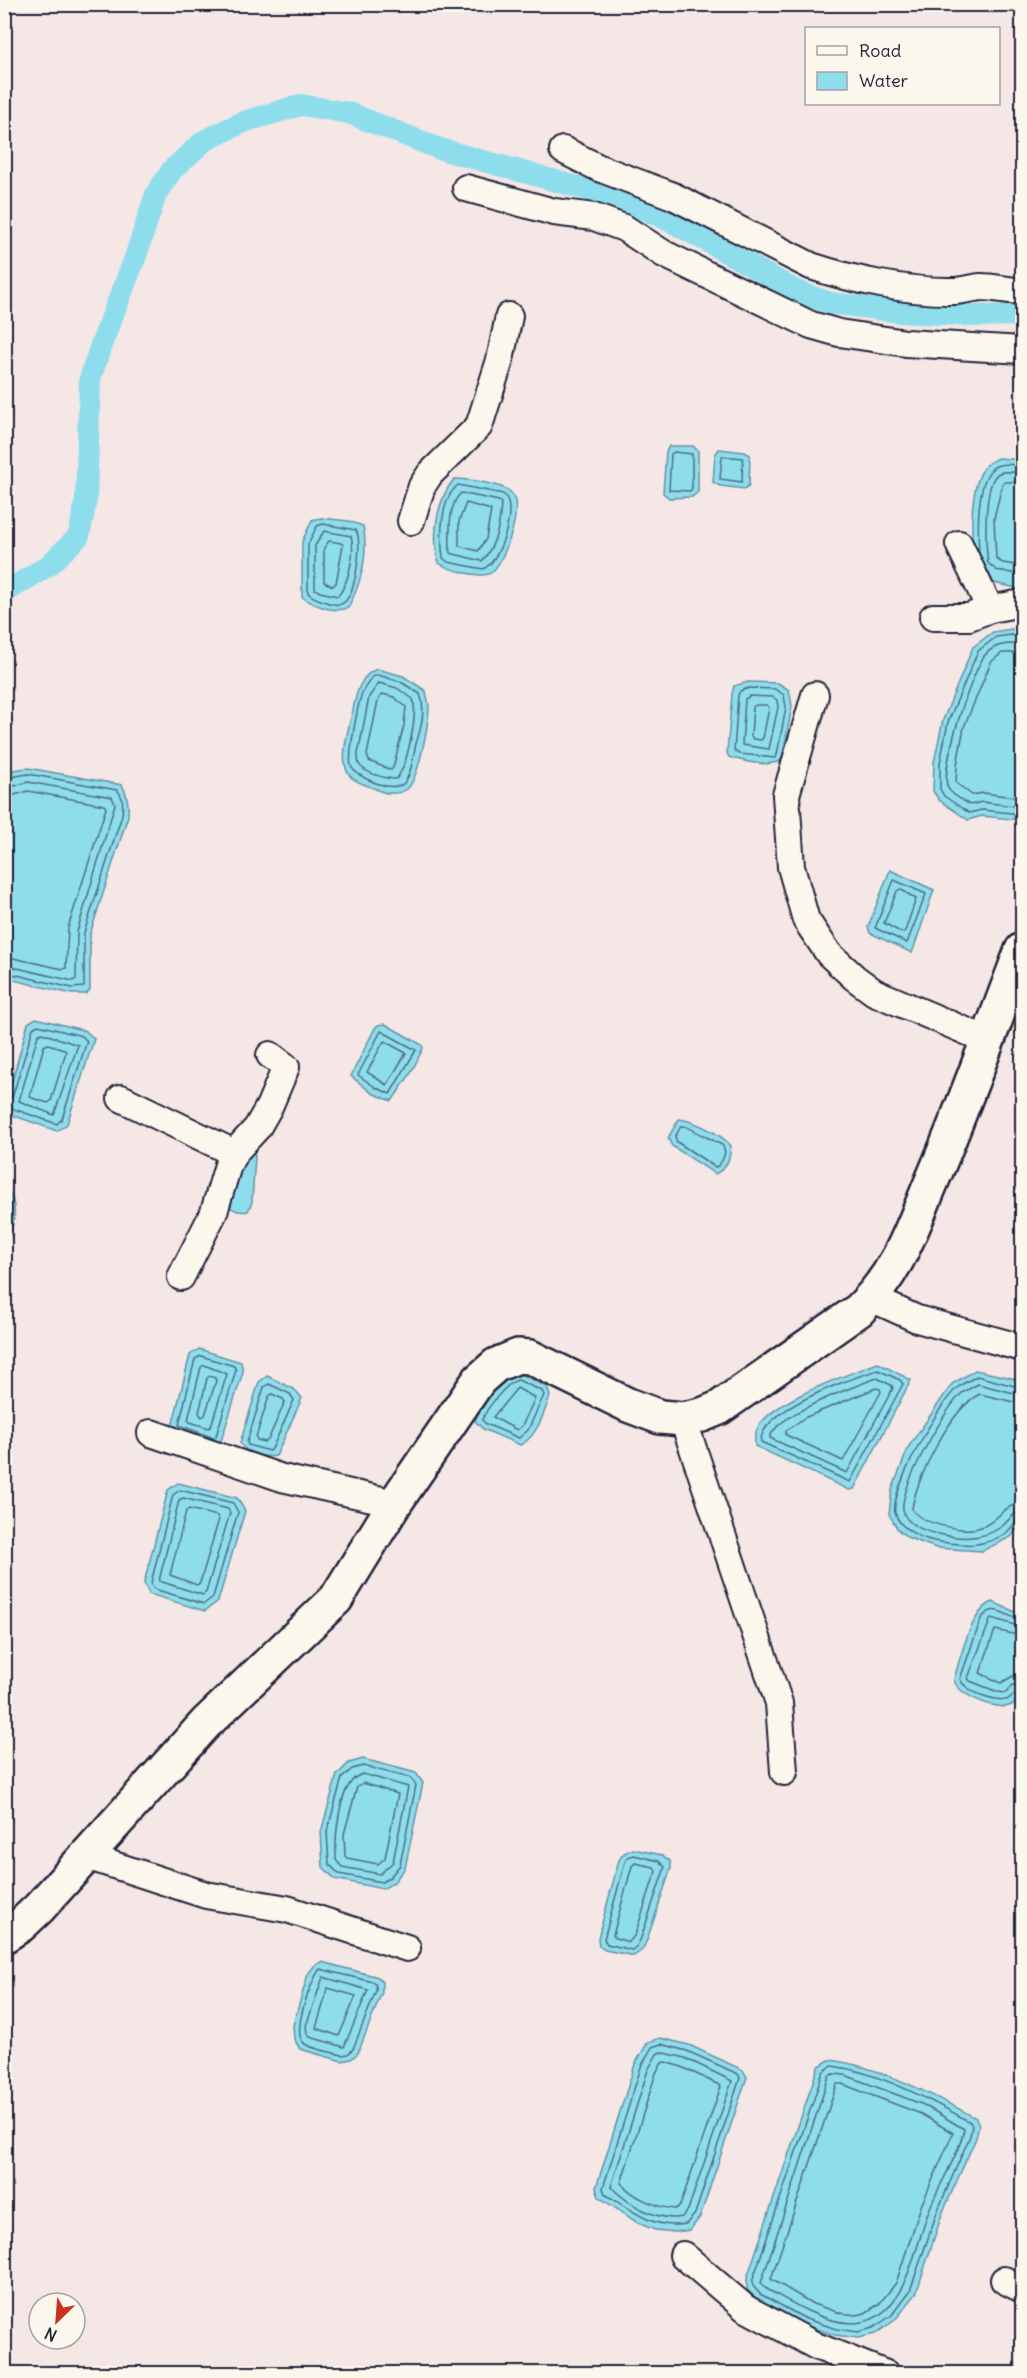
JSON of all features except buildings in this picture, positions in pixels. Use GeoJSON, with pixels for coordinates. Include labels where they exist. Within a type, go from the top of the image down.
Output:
{"type":"FeatureCollection","features":[{"type":"Feature","properties":{"kind":"street"},"geometry":{"type":"LineString","coordinates":[[564,150],[599,168],[673,196],[811,266],[831,273],[890,285],[926,289],[953,291],[981,287],[1023,291]]}},
{"type":"Feature","properties":{"kind":"street"},"geometry":{"type":"LineString","coordinates":[[466,188],[554,212],[594,217],[624,228],[674,259],[811,325],[839,333],[906,343],[1023,350]]}},
{"type":"Feature","properties":{"kind":"street"},"geometry":{"type":"LineString","coordinates":[[411,521],[423,486],[430,474],[479,426],[500,360],[509,316]]}},
{"type":"Feature","properties":{"kind":"street"},"geometry":{"type":"LineString","coordinates":[[959,544],[990,609]]}},
{"type":"Feature","properties":{"kind":"street"},"geometry":{"type":"LineString","coordinates":[[933,617],[969,617],[990,609],[1023,603]]}},
{"type":"Feature","properties":{"kind":"street"},"geometry":{"type":"LineString","coordinates":[[814,695],[786,795],[791,867],[806,920],[829,954],[874,992],[987,1040]]}},
{"type":"Feature","properties":{"kind":"street"},"geometry":{"type":"LineString","coordinates":[[4,1936],[21,1925],[39,1908],[206,1723],[336,1599],[395,1503],[479,1380],[496,1365],[518,1356],[530,1357],[628,1405],[660,1417],[683,1419],[719,1408],[859,1310],[878,1291],[899,1259],[950,1139],[1023,950]]}},
{"type":"Feature","properties":{"kind":"street"},"geometry":{"type":"LineString","coordinates":[[181,1277],[214,1212],[228,1165],[234,1153],[257,1128],[269,1107],[286,1067],[270,1055]]}},
{"type":"Feature","properties":{"kind":"street"},"geometry":{"type":"LineString","coordinates":[[121,1098],[234,1153]]}},
{"type":"Feature","properties":{"kind":"street"},"geometry":{"type":"LineString","coordinates":[[871,1298],[917,1319],[1023,1348]]}},
{"type":"Feature","properties":{"kind":"street"},"geometry":{"type":"LineString","coordinates":[[683,1419],[779,1703],[784,1772]]}},
{"type":"Feature","properties":{"kind":"street"},"geometry":{"type":"LineString","coordinates":[[151,1433],[282,1478],[395,1503]]}},
{"type":"Feature","properties":{"kind":"street"},"geometry":{"type":"LineString","coordinates":[[86,1856],[206,1895],[287,1909],[407,1948]]}},
{"type":"Feature","properties":{"kind":"street"},"geometry":{"type":"LineString","coordinates":[[683,2255],[745,2308],[816,2346],[886,2373]]}},
{"type":"Feature","properties":{"kind":"water"},"geometry":{"type":"Polygon","coordinates":[[[669,446],[693,446],[698,451],[698,492],[692,497],[669,498],[663,493],[666,452],[669,446]]]}},
{"type":"Feature","properties":{"kind":"water"},"geometry":{"type":"Polygon","coordinates":[[[719,449],[744,452],[750,455],[749,485],[745,489],[720,486],[713,482],[715,455],[719,449]]]}},
{"type":"Feature","properties":{"kind":"water"},"geometry":{"type":"Polygon","coordinates":[[[998,458],[1022,460],[1022,589],[989,582],[974,567],[973,500],[980,475],[986,465],[998,458]]]}},
{"type":"Feature","properties":{"kind":"water"},"geometry":{"type":"Polygon","coordinates":[[[454,479],[502,487],[512,494],[515,501],[514,523],[507,546],[497,566],[487,574],[465,573],[439,563],[436,541],[437,519],[443,497],[454,479]]]}},
{"type":"Feature","properties":{"kind":"water"},"geometry":{"type":"Polygon","coordinates":[[[321,518],[348,521],[363,526],[365,547],[363,568],[348,608],[336,610],[324,608],[302,597],[302,542],[312,520],[321,518]]]}},
{"type":"Feature","properties":{"kind":"water"},"geometry":{"type":"Polygon","coordinates":[[[1012,629],[1022,631],[1022,820],[982,816],[968,820],[939,800],[933,791],[934,762],[943,720],[973,647],[993,632],[1012,629]]]}},
{"type":"Feature","properties":{"kind":"water"},"geometry":{"type":"Polygon","coordinates":[[[377,669],[403,676],[426,691],[429,704],[425,739],[415,775],[407,789],[396,793],[383,792],[356,781],[347,771],[345,763],[347,735],[357,692],[366,676],[377,669]]]}},
{"type":"Feature","properties":{"kind":"water"},"geometry":{"type":"Polygon","coordinates":[[[748,682],[778,683],[789,690],[792,706],[782,760],[763,764],[729,757],[727,753],[734,686],[748,682]]]}},
{"type":"Feature","properties":{"kind":"water"},"geometry":{"type":"Polygon","coordinates":[[[28,768],[122,785],[127,796],[128,816],[90,934],[90,990],[86,994],[72,994],[5,978],[5,778],[13,770],[28,768]]]}},
{"type":"Feature","properties":{"kind":"water"},"geometry":{"type":"Polygon","coordinates":[[[890,870],[934,890],[912,953],[870,933],[868,927],[890,870]]]}},
{"type":"Feature","properties":{"kind":"water"},"geometry":{"type":"Polygon","coordinates":[[[36,1018],[86,1031],[94,1039],[67,1124],[57,1131],[9,1114],[5,1107],[28,1023],[36,1018]]]}},
{"type":"Feature","properties":{"kind":"water"},"geometry":{"type":"Polygon","coordinates":[[[385,1024],[422,1045],[423,1048],[411,1073],[392,1101],[372,1093],[351,1076],[375,1028],[385,1024]]]}},
{"type":"Feature","properties":{"kind":"water"},"geometry":{"type":"Polygon","coordinates":[[[679,1119],[707,1129],[731,1146],[729,1159],[722,1169],[715,1174],[672,1146],[668,1138],[679,1119]]]}},
{"type":"Feature","properties":{"kind":"water"},"geometry":{"type":"Polygon","coordinates":[[[248,1150],[254,1151],[255,1156],[252,1202],[248,1211],[239,1211],[226,1204],[227,1188],[248,1150]]]}},
{"type":"Feature","properties":{"kind":"water"},"geometry":{"type":"Polygon","coordinates":[[[5,1188],[13,1202],[14,1218],[5,1251],[5,1188]]]}},
{"type":"Feature","properties":{"kind":"water"},"geometry":{"type":"Polygon","coordinates":[[[199,1349],[241,1362],[243,1372],[221,1441],[214,1445],[172,1427],[190,1355],[199,1349]]]}},
{"type":"Feature","properties":{"kind":"water"},"geometry":{"type":"Polygon","coordinates":[[[878,1363],[911,1380],[854,1489],[849,1490],[755,1446],[756,1432],[763,1421],[775,1410],[810,1390],[878,1363]]]}},
{"type":"Feature","properties":{"kind":"water"},"geometry":{"type":"Polygon","coordinates":[[[975,1370],[1016,1379],[1022,1383],[1022,1523],[1011,1537],[982,1551],[936,1548],[909,1538],[898,1530],[889,1514],[892,1490],[909,1446],[952,1384],[975,1370]]]}},
{"type":"Feature","properties":{"kind":"water"},"geometry":{"type":"Polygon","coordinates":[[[518,1373],[547,1387],[550,1396],[543,1417],[535,1431],[526,1442],[520,1445],[483,1429],[475,1421],[481,1407],[492,1393],[504,1381],[518,1373]]]}},
{"type":"Feature","properties":{"kind":"water"},"geometry":{"type":"Polygon","coordinates":[[[267,1376],[294,1389],[302,1398],[276,1456],[261,1456],[246,1450],[240,1443],[259,1382],[267,1376]]]}},
{"type":"Feature","properties":{"kind":"water"},"geometry":{"type":"Polygon","coordinates":[[[178,1483],[237,1498],[245,1511],[218,1601],[205,1611],[149,1594],[144,1583],[168,1490],[178,1483]]]}},
{"type":"Feature","properties":{"kind":"water"},"geometry":{"type":"Polygon","coordinates":[[[993,1602],[1022,1615],[1022,1693],[1014,1704],[1002,1707],[968,1695],[956,1685],[954,1679],[972,1625],[985,1607],[993,1602]]]}},
{"type":"Feature","properties":{"kind":"water"},"geometry":{"type":"Polygon","coordinates":[[[363,1759],[416,1773],[423,1783],[405,1868],[394,1882],[383,1889],[335,1879],[323,1867],[321,1832],[337,1775],[349,1763],[363,1759]]]}},
{"type":"Feature","properties":{"kind":"water"},"geometry":{"type":"Polygon","coordinates":[[[633,1849],[662,1855],[670,1861],[671,1868],[647,1940],[642,1950],[634,1956],[605,1950],[599,1946],[598,1938],[619,1860],[624,1853],[633,1849]]]}},
{"type":"Feature","properties":{"kind":"water"},"geometry":{"type":"Polygon","coordinates":[[[322,1962],[378,1977],[382,1982],[382,1992],[358,2053],[351,2059],[342,2061],[300,2049],[294,2039],[293,2025],[308,1974],[315,1965],[322,1962]]]}},
{"type":"Feature","properties":{"kind":"water"},"geometry":{"type":"Polygon","coordinates":[[[660,2038],[689,2045],[743,2070],[747,2077],[700,2217],[690,2230],[675,2232],[655,2230],[638,2223],[599,2197],[596,2188],[635,2064],[648,2042],[660,2038]]]}},
{"type":"Feature","properties":{"kind":"water"},"geometry":{"type":"Polygon","coordinates":[[[829,2060],[866,2068],[904,2082],[976,2118],[979,2125],[976,2138],[942,2214],[916,2294],[895,2320],[875,2334],[858,2338],[835,2335],[804,2325],[756,2299],[747,2289],[747,2278],[818,2067],[829,2060]]]}},
{"type":"Feature","properties":{"kind":"waterway"},"geometry":{"type":"LineString","coordinates":[[4,593],[49,565],[79,536],[86,500],[90,379],[156,194],[172,170],[204,141],[243,122],[301,105],[349,113],[440,149],[618,198],[672,222],[798,292],[830,303],[901,312],[975,316],[1022,315]]}}]}
